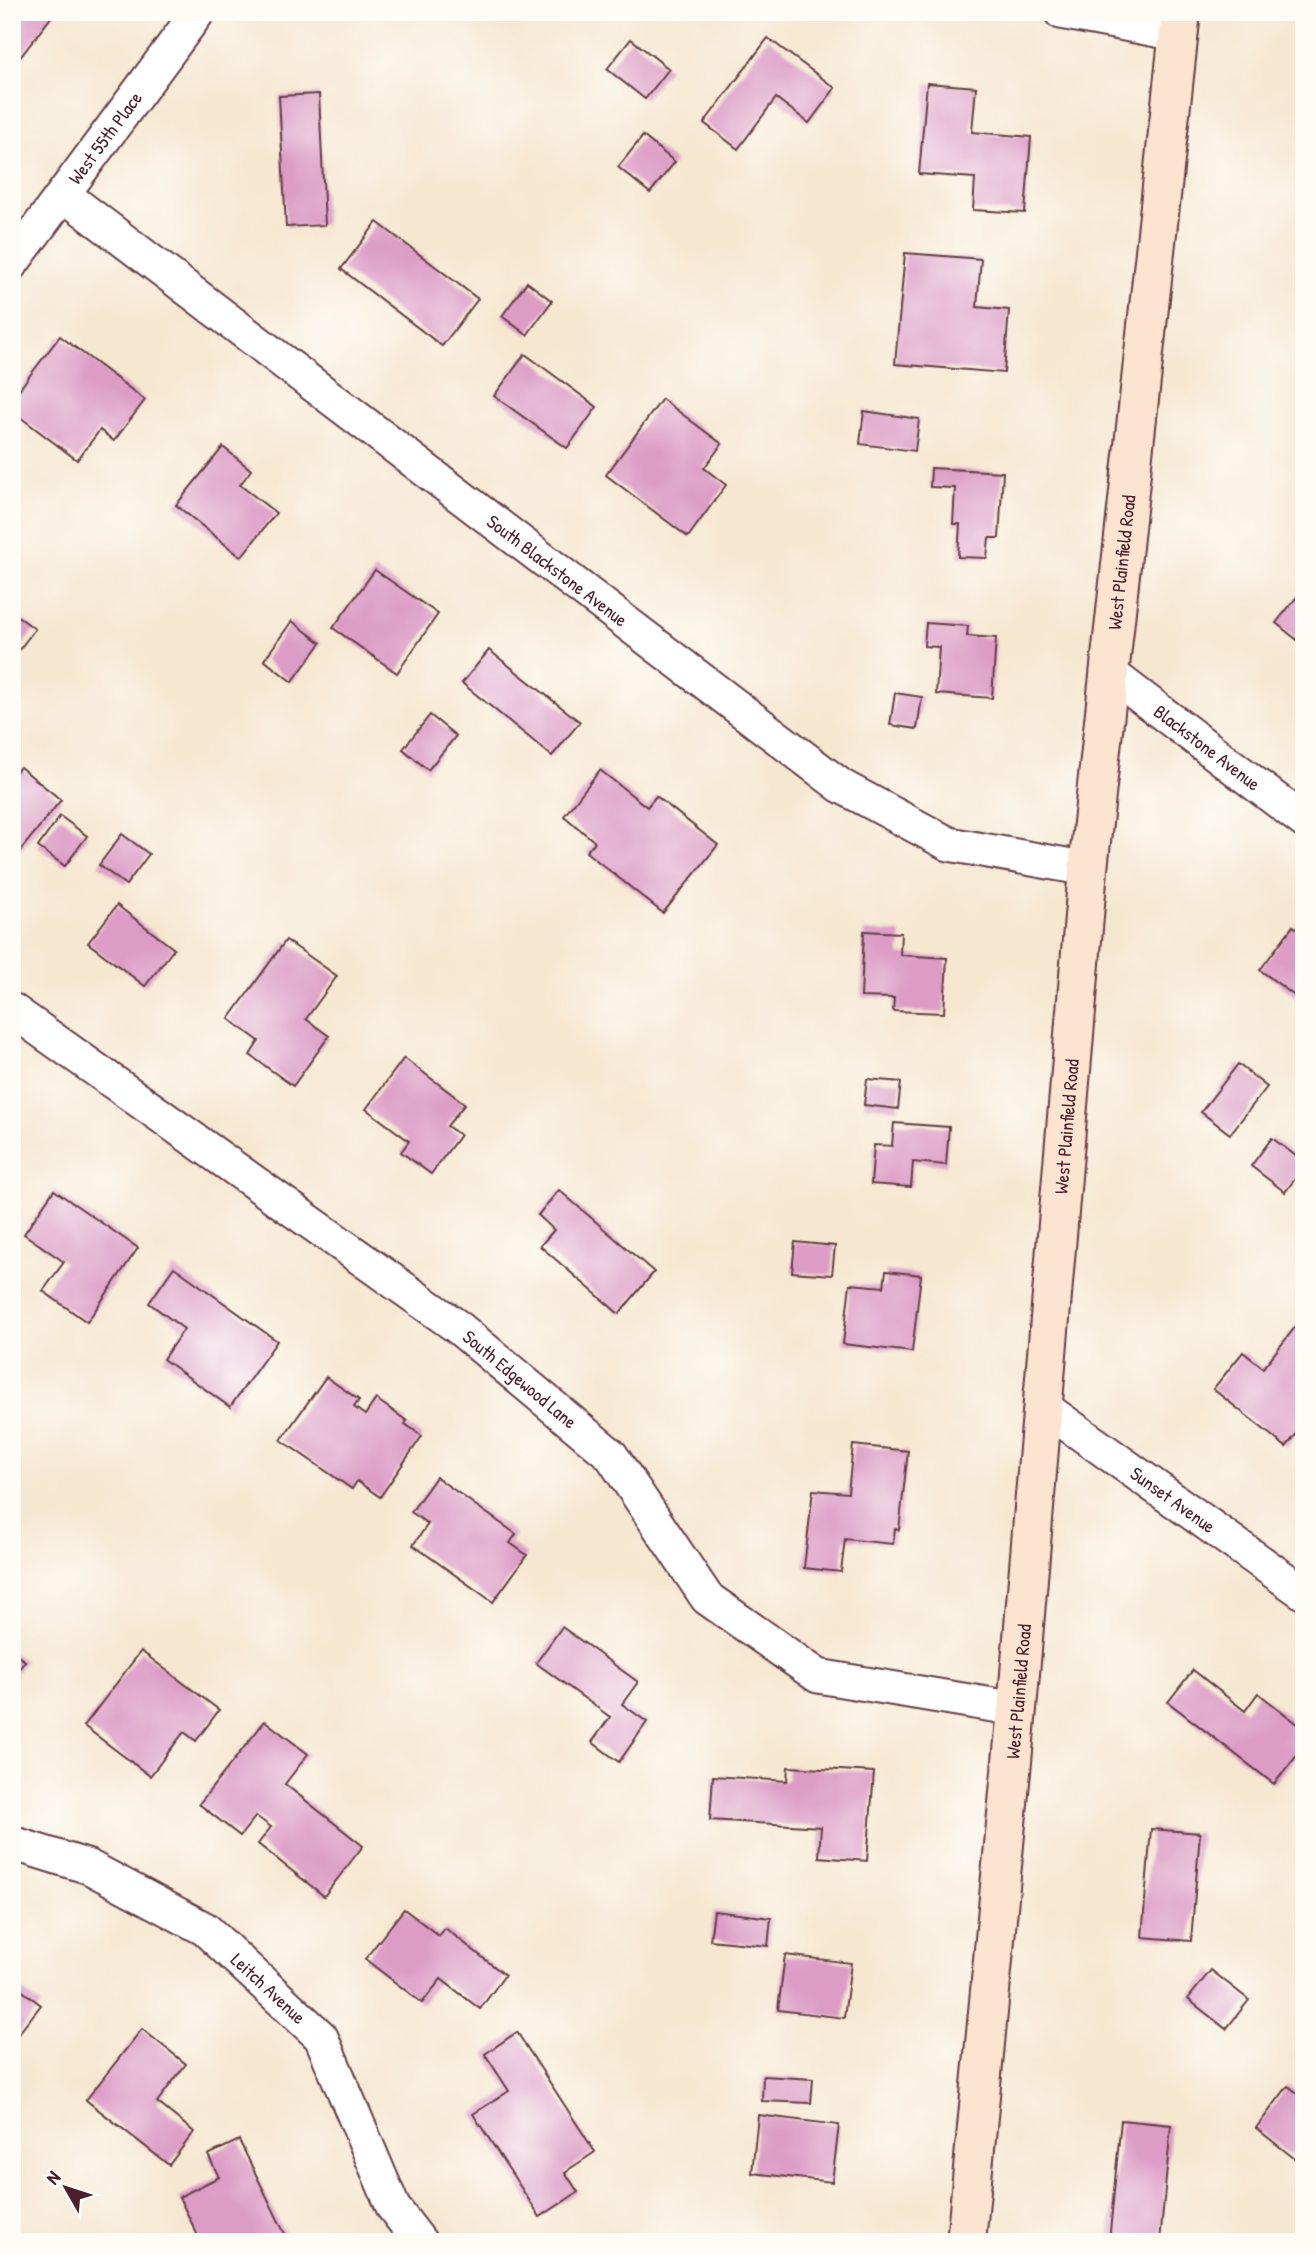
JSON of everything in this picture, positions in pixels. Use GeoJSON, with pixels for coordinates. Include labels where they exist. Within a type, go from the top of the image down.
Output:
{"type":"FeatureCollection","features":[{"type":"Feature","properties":{"kind":"main road","name":"West Plainfield Road"},"geometry":{"type":"LineString","coordinates":[[966,2242],[1017,1709],[1088,869],[1180,23]]}},
{"type":"Feature","properties":{"kind":"street","name":"West 55th Place"},"geometry":{"type":"LineString","coordinates":[[12,263],[198,12]]}},
{"type":"Feature","properties":{"kind":"street"},"geometry":{"type":"LineString","coordinates":[[1061,12],[1180,23]]}},
{"type":"Feature","properties":{"kind":"street","name":"South Blackstone Avenue"},"geometry":{"type":"LineString","coordinates":[[64,195],[841,786],[949,844],[1088,869]]}},
{"type":"Feature","properties":{"kind":"street","name":"Blackstone Avenue"},"geometry":{"type":"LineString","coordinates":[[1111,674],[1304,821]]}},
{"type":"Feature","properties":{"kind":"street","name":"South Edgewood Lane"},"geometry":{"type":"LineString","coordinates":[[12,1010],[459,1328],[611,1455],[707,1598],[818,1676],[1017,1709]]}},
{"type":"Feature","properties":{"kind":"street","name":"Sunset Avenue"},"geometry":{"type":"LineString","coordinates":[[1042,1406],[1304,1593]]}},
{"type":"Feature","properties":{"kind":"street","name":"Leitch Avenue"},"geometry":{"type":"LineString","coordinates":[[12,1843],[89,1867],[205,1929],[321,2037],[393,2207],[420,2242]]}},
{"type":"Feature","properties":{"kind":"building"},"geometry":{"type":"Polygon","coordinates":[[[12,12],[55,12],[12,68],[12,12]]]}},
{"type":"Feature","properties":{"kind":"building"},"geometry":{"type":"Polygon","coordinates":[[[768,38],[835,88],[809,123],[776,98],[738,149],[704,123],[768,38]]]}},
{"type":"Feature","properties":{"kind":"building"},"geometry":{"type":"Polygon","coordinates":[[[631,39],[669,69],[645,99],[607,69],[631,39]]]}},
{"type":"Feature","properties":{"kind":"building"},"geometry":{"type":"Polygon","coordinates":[[[927,83],[976,87],[972,132],[1031,137],[1025,213],[973,210],[975,178],[919,174],[927,83]]]}},
{"type":"Feature","properties":{"kind":"building"},"geometry":{"type":"Polygon","coordinates":[[[319,94],[325,225],[286,227],[279,96],[319,94]]]}},
{"type":"Feature","properties":{"kind":"building"},"geometry":{"type":"Polygon","coordinates":[[[643,136],[675,162],[650,193],[618,167],[643,136]]]}},
{"type":"Feature","properties":{"kind":"building"},"geometry":{"type":"Polygon","coordinates":[[[377,222],[478,299],[442,346],[341,269],[377,222]]]}},
{"type":"Feature","properties":{"kind":"building"},"geometry":{"type":"Polygon","coordinates":[[[905,253],[981,259],[977,307],[1009,310],[1004,373],[895,364],[905,253]]]}},
{"type":"Feature","properties":{"kind":"building"},"geometry":{"type":"Polygon","coordinates":[[[527,282],[552,301],[527,335],[502,316],[527,282]]]}},
{"type":"Feature","properties":{"kind":"building"},"geometry":{"type":"Polygon","coordinates":[[[60,336],[145,400],[114,441],[100,430],[77,460],[12,411],[12,399],[60,336]]]}},
{"type":"Feature","properties":{"kind":"building"},"geometry":{"type":"Polygon","coordinates":[[[525,354],[597,407],[567,448],[494,396],[525,354]]]}},
{"type":"Feature","properties":{"kind":"building"},"geometry":{"type":"Polygon","coordinates":[[[662,399],[722,444],[704,468],[726,485],[688,537],[606,475],[662,399]]]}},
{"type":"Feature","properties":{"kind":"building"},"geometry":{"type":"Polygon","coordinates":[[[864,411],[919,419],[915,451],[860,444],[864,411]]]}},
{"type":"Feature","properties":{"kind":"building"},"geometry":{"type":"Polygon","coordinates":[[[223,447],[251,470],[240,485],[276,513],[241,557],[176,505],[223,447]]]}},
{"type":"Feature","properties":{"kind":"building"},"geometry":{"type":"Polygon","coordinates":[[[931,468],[1003,472],[999,538],[989,538],[987,558],[958,557],[960,524],[953,524],[955,488],[930,487],[931,468]]]}},
{"type":"Feature","properties":{"kind":"building"},"geometry":{"type":"Polygon","coordinates":[[[375,570],[438,614],[397,673],[333,628],[375,570]]]}},
{"type":"Feature","properties":{"kind":"building"},"geometry":{"type":"Polygon","coordinates":[[[1304,588],[1304,642],[1302,644],[1276,623],[1304,588]]]}},
{"type":"Feature","properties":{"kind":"building"},"geometry":{"type":"Polygon","coordinates":[[[12,612],[35,629],[12,659],[12,612]]]}},
{"type":"Feature","properties":{"kind":"building"},"geometry":{"type":"Polygon","coordinates":[[[292,621],[321,643],[292,682],[264,660],[292,621]]]}},
{"type":"Feature","properties":{"kind":"building"},"geometry":{"type":"Polygon","coordinates":[[[926,623],[968,626],[967,636],[996,638],[992,698],[936,694],[939,647],[924,646],[926,623]]]}},
{"type":"Feature","properties":{"kind":"building"},"geometry":{"type":"Polygon","coordinates":[[[489,650],[580,722],[552,756],[462,683],[489,650]]]}},
{"type":"Feature","properties":{"kind":"building"},"geometry":{"type":"Polygon","coordinates":[[[895,693],[922,697],[917,729],[890,725],[895,693]]]}},
{"type":"Feature","properties":{"kind":"building"},"geometry":{"type":"Polygon","coordinates":[[[430,715],[456,736],[428,770],[403,749],[430,715]]]}},
{"type":"Feature","properties":{"kind":"building"},"geometry":{"type":"Polygon","coordinates":[[[20,767],[61,800],[12,861],[12,777],[20,767]]]}},
{"type":"Feature","properties":{"kind":"building"},"geometry":{"type":"Polygon","coordinates":[[[600,770],[647,807],[656,796],[718,845],[663,913],[586,852],[595,842],[564,816],[600,770]]]}},
{"type":"Feature","properties":{"kind":"building"},"geometry":{"type":"Polygon","coordinates":[[[60,816],[87,836],[65,866],[38,847],[60,816]]]}},
{"type":"Feature","properties":{"kind":"building"},"geometry":{"type":"Polygon","coordinates":[[[122,834],[149,854],[126,885],[99,865],[122,834]]]}},
{"type":"Feature","properties":{"kind":"building"},"geometry":{"type":"Polygon","coordinates":[[[117,905],[174,949],[145,986],[88,943],[117,905]]]}},
{"type":"Feature","properties":{"kind":"building"},"geometry":{"type":"Polygon","coordinates":[[[1293,926],[1304,934],[1304,1003],[1260,970],[1293,926]]]}},
{"type":"Feature","properties":{"kind":"building"},"geometry":{"type":"Polygon","coordinates":[[[864,931],[901,933],[900,955],[947,958],[944,1013],[893,1011],[894,998],[861,997],[864,931]]]}},
{"type":"Feature","properties":{"kind":"building"},"geometry":{"type":"Polygon","coordinates":[[[286,940],[337,976],[306,1019],[329,1036],[293,1086],[250,1055],[259,1041],[229,1019],[286,940]]]}},
{"type":"Feature","properties":{"kind":"building"},"geometry":{"type":"Polygon","coordinates":[[[404,1058],[465,1104],[447,1126],[460,1135],[431,1174],[401,1152],[409,1141],[366,1109],[404,1058]]]}},
{"type":"Feature","properties":{"kind":"building"},"geometry":{"type":"Polygon","coordinates":[[[1238,1064],[1267,1087],[1230,1134],[1201,1112],[1238,1064]]]}},
{"type":"Feature","properties":{"kind":"building"},"geometry":{"type":"Polygon","coordinates":[[[867,1079],[901,1082],[898,1109],[864,1105],[867,1079]]]}},
{"type":"Feature","properties":{"kind":"building"},"geometry":{"type":"Polygon","coordinates":[[[894,1123],[949,1127],[946,1165],[913,1162],[911,1187],[871,1184],[874,1145],[892,1146],[894,1123]]]}},
{"type":"Feature","properties":{"kind":"building"},"geometry":{"type":"Polygon","coordinates":[[[1272,1138],[1304,1162],[1304,1167],[1285,1192],[1251,1166],[1272,1138]]]}},
{"type":"Feature","properties":{"kind":"building"},"geometry":{"type":"Polygon","coordinates":[[[54,1190],[138,1248],[87,1322],[43,1291],[64,1262],[24,1234],[54,1190]]]}},
{"type":"Feature","properties":{"kind":"building"},"geometry":{"type":"Polygon","coordinates":[[[559,1190],[654,1272],[619,1314],[540,1246],[554,1230],[538,1215],[559,1190]]]}},
{"type":"Feature","properties":{"kind":"building"},"geometry":{"type":"Polygon","coordinates":[[[795,1242],[835,1246],[832,1275],[792,1272],[795,1242]]]}},
{"type":"Feature","properties":{"kind":"building"},"geometry":{"type":"Polygon","coordinates":[[[174,1267],[277,1341],[230,1407],[163,1359],[184,1329],[149,1303],[174,1267]]]}},
{"type":"Feature","properties":{"kind":"building"},"geometry":{"type":"Polygon","coordinates":[[[886,1271],[921,1275],[912,1352],[843,1344],[850,1284],[884,1287],[886,1271]]]}},
{"type":"Feature","properties":{"kind":"building"},"geometry":{"type":"Polygon","coordinates":[[[1300,1321],[1304,1323],[1304,1425],[1286,1447],[1213,1389],[1243,1352],[1263,1368],[1300,1321]]]}},
{"type":"Feature","properties":{"kind":"building"},"geometry":{"type":"Polygon","coordinates":[[[326,1377],[359,1400],[354,1407],[365,1415],[376,1399],[407,1421],[405,1424],[422,1436],[380,1497],[357,1481],[352,1489],[281,1440],[326,1377]]]}},
{"type":"Feature","properties":{"kind":"building"},"geometry":{"type":"Polygon","coordinates":[[[853,1445],[908,1451],[899,1530],[895,1529],[893,1544],[845,1539],[841,1572],[804,1568],[813,1490],[848,1493],[853,1445]]]}},
{"type":"Feature","properties":{"kind":"building"},"geometry":{"type":"Polygon","coordinates":[[[436,1477],[516,1534],[510,1543],[527,1555],[493,1602],[413,1545],[428,1524],[411,1512],[436,1477]]]}},
{"type":"Feature","properties":{"kind":"building"},"geometry":{"type":"Polygon","coordinates":[[[562,1627],[638,1682],[622,1704],[647,1722],[619,1762],[592,1742],[610,1717],[536,1663],[562,1627]]]}},
{"type":"Feature","properties":{"kind":"building"},"geometry":{"type":"Polygon","coordinates":[[[141,1651],[219,1710],[196,1741],[184,1732],[150,1776],[84,1726],[141,1651]]]}},
{"type":"Feature","properties":{"kind":"building"},"geometry":{"type":"Polygon","coordinates":[[[12,1652],[25,1661],[12,1678],[12,1652]]]}},
{"type":"Feature","properties":{"kind":"building"},"geometry":{"type":"Polygon","coordinates":[[[1193,1670],[1245,1711],[1258,1693],[1304,1729],[1304,1747],[1274,1784],[1168,1702],[1193,1670]]]}},
{"type":"Feature","properties":{"kind":"building"},"geometry":{"type":"Polygon","coordinates":[[[265,1721],[308,1754],[285,1784],[363,1846],[324,1896],[258,1844],[271,1827],[256,1816],[240,1836],[199,1804],[265,1721]]]}},
{"type":"Feature","properties":{"kind":"building"},"geometry":{"type":"Polygon","coordinates":[[[788,1767],[874,1772],[867,1861],[819,1857],[821,1827],[710,1820],[713,1776],[787,1781],[788,1767]]]}},
{"type":"Feature","properties":{"kind":"building"},"geometry":{"type":"Polygon","coordinates":[[[1151,1829],[1200,1833],[1191,1941],[1142,1937],[1151,1829]]]}},
{"type":"Feature","properties":{"kind":"building"},"geometry":{"type":"Polygon","coordinates":[[[404,1909],[439,1936],[445,1928],[505,1975],[480,2009],[441,1979],[422,2003],[365,1959],[404,1909]]]}},
{"type":"Feature","properties":{"kind":"building"},"geometry":{"type":"Polygon","coordinates":[[[714,1911],[771,1918],[768,1946],[710,1940],[714,1911]]]}},
{"type":"Feature","properties":{"kind":"building"},"geometry":{"type":"Polygon","coordinates":[[[785,1955],[851,1963],[844,2018],[778,2010],[785,1955]]]}},
{"type":"Feature","properties":{"kind":"building"},"geometry":{"type":"Polygon","coordinates":[[[1211,1970],[1249,2000],[1226,2029],[1188,1999],[1211,1970]]]}},
{"type":"Feature","properties":{"kind":"building"},"geometry":{"type":"Polygon","coordinates":[[[12,1983],[41,2005],[12,2042],[12,1983]]]}},
{"type":"Feature","properties":{"kind":"building"},"geometry":{"type":"Polygon","coordinates":[[[142,2029],[186,2064],[157,2102],[194,2132],[169,2165],[86,2100],[142,2029]]]}},
{"type":"Feature","properties":{"kind":"building"},"geometry":{"type":"Polygon","coordinates":[[[517,2032],[595,2152],[565,2172],[578,2192],[540,2217],[473,2114],[509,2091],[485,2054],[517,2032]]]}},
{"type":"Feature","properties":{"kind":"building"},"geometry":{"type":"Polygon","coordinates":[[[763,2076],[813,2079],[811,2103],[762,2101],[763,2076]]]}},
{"type":"Feature","properties":{"kind":"building"},"geometry":{"type":"Polygon","coordinates":[[[1288,2086],[1304,2098],[1304,2166],[1256,2128],[1288,2086]]]}},
{"type":"Feature","properties":{"kind":"building"},"geometry":{"type":"Polygon","coordinates":[[[758,2115],[839,2125],[832,2182],[752,2173],[758,2115]]]}},
{"type":"Feature","properties":{"kind":"building"},"geometry":{"type":"Polygon","coordinates":[[[1121,2120],[1171,2125],[1160,2242],[1109,2242],[1121,2120]]]}},
{"type":"Feature","properties":{"kind":"building"},"geometry":{"type":"Polygon","coordinates":[[[239,2140],[289,2242],[201,2242],[179,2197],[219,2177],[208,2155],[239,2140]]]}}]}
